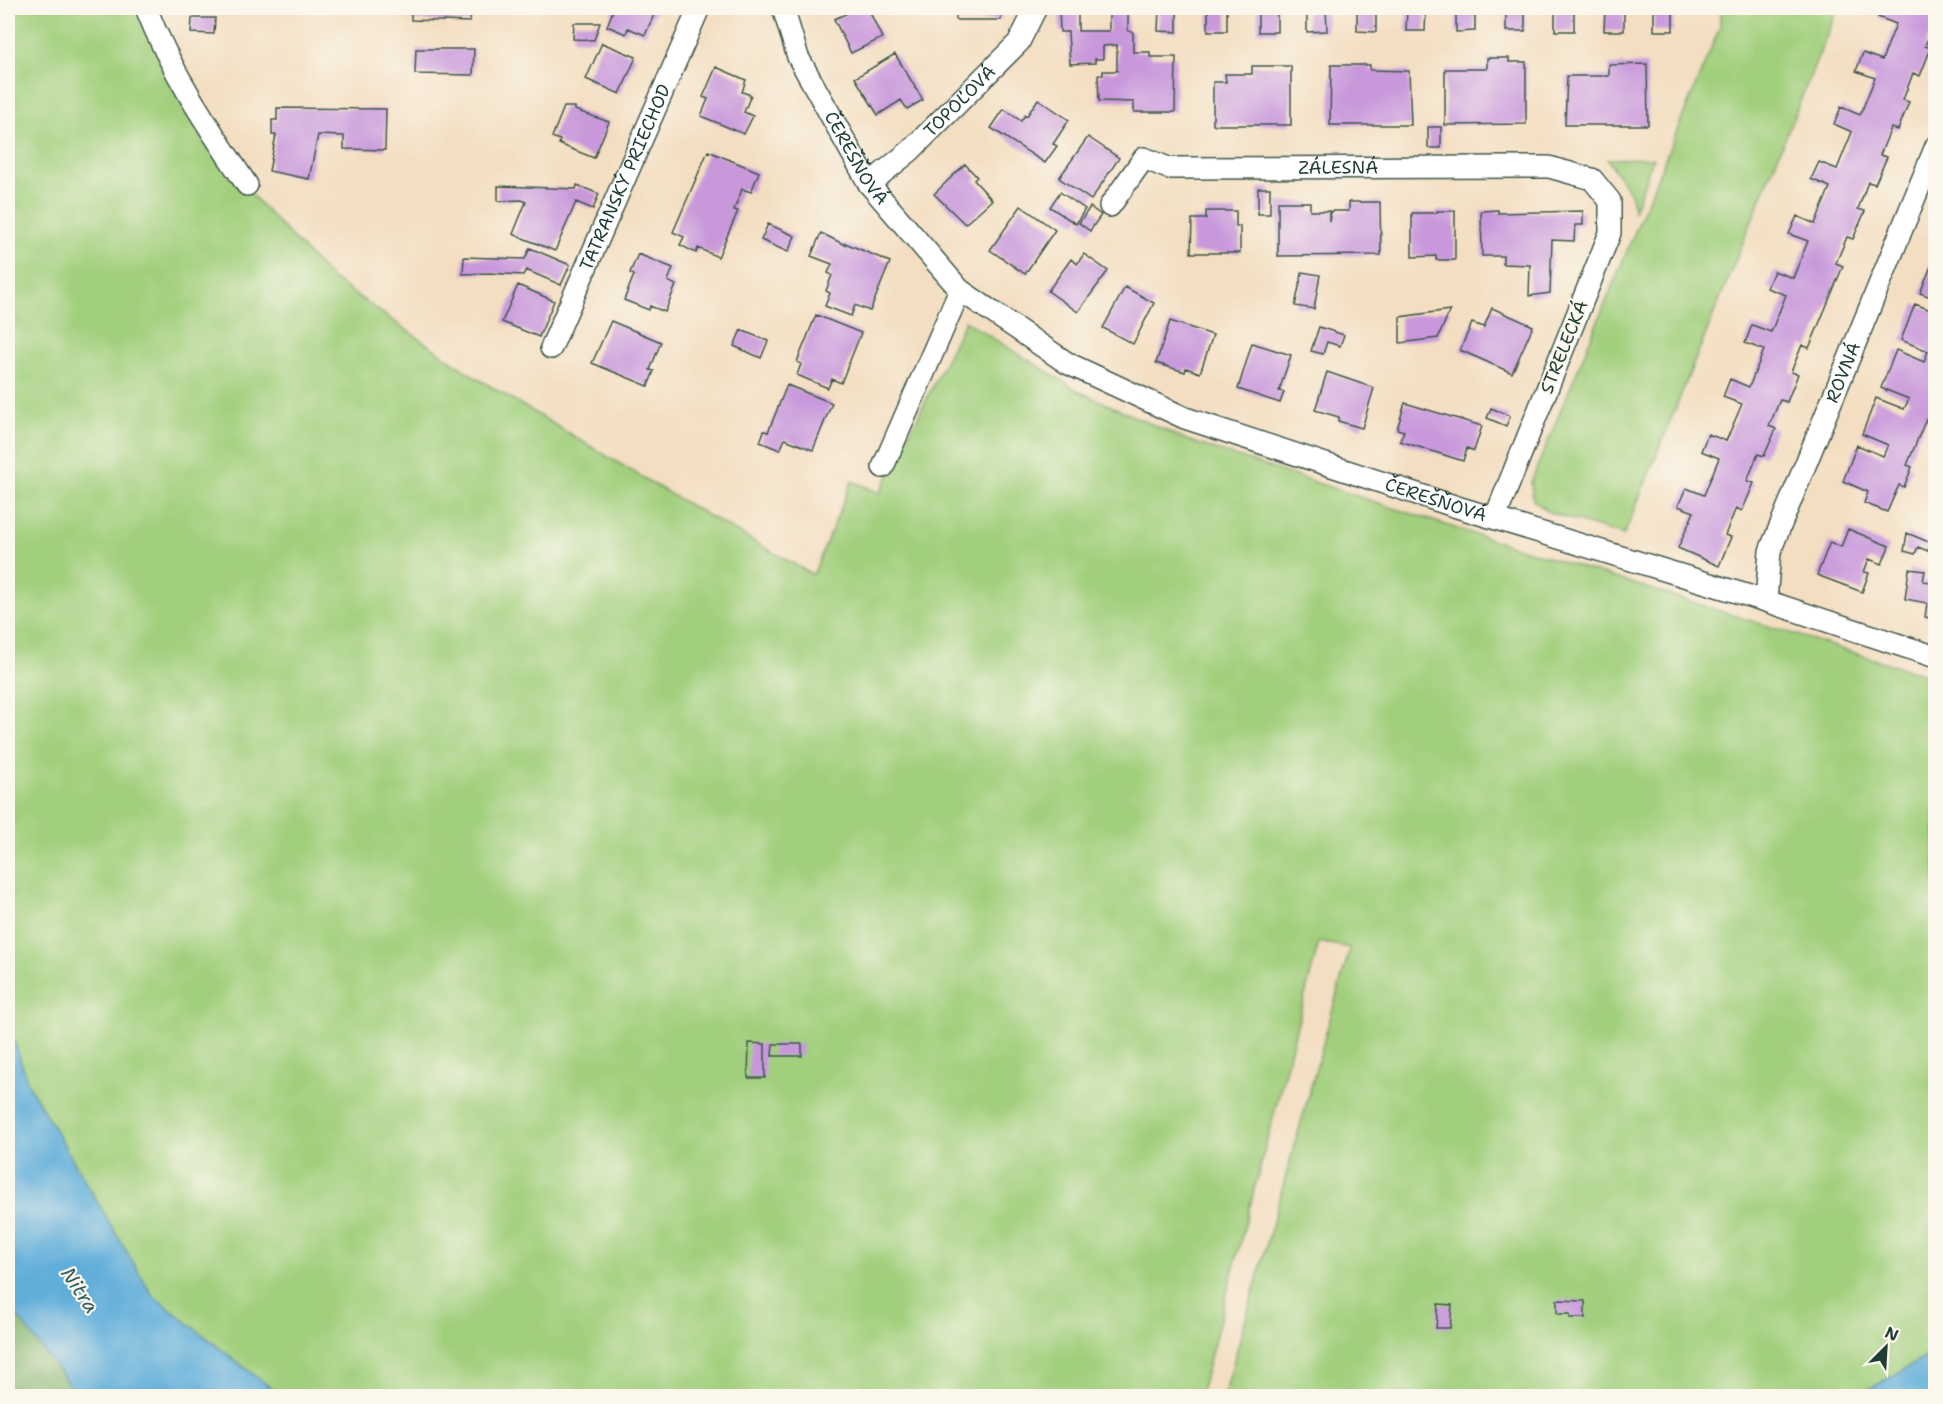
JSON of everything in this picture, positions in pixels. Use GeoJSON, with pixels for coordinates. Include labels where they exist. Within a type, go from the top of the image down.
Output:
{"type":"FeatureCollection","features":[{"type":"Feature","properties":{"kind":"street"},"geometry":{"type":"LineString","coordinates":[[146,8],[166,54],[191,101],[248,185]]}},
{"type":"Feature","properties":{"kind":"street","name":"TATRANSKÝ PRIECHOD"},"geometry":{"type":"LineString","coordinates":[[551,348],[699,8]]}},
{"type":"Feature","properties":{"kind":"street","name":"ČEREŠŇOVÁ"},"geometry":{"type":"LineString","coordinates":[[783,8],[798,57],[869,184],[960,290],[1067,363],[1185,418],[1495,518],[1766,601],[1935,657]]}},
{"type":"Feature","properties":{"kind":"street","name":"TOPOĽOVÁ"},"geometry":{"type":"LineString","coordinates":[[869,184],[910,151],[1019,42],[1036,8]]}},
{"type":"Feature","properties":{"kind":"street","name":"ROVNÁ"},"geometry":{"type":"LineString","coordinates":[[1766,601],[1770,551],[1935,147]]}},
{"type":"Feature","properties":{"kind":"street","name":"ZÁLESNÁ"},"geometry":{"type":"LineString","coordinates":[[1110,206],[1144,158],[1168,168],[1549,167],[1592,179]]}},
{"type":"Feature","properties":{"kind":"street","name":"STRELECKÁ"},"geometry":{"type":"LineString","coordinates":[[1495,518],[1610,233],[1610,201],[1592,179]]}},
{"type":"Feature","properties":{"kind":"street"},"geometry":{"type":"LineString","coordinates":[[883,467],[960,290]]}},
{"type":"Feature","properties":{"kind":"green space"},"geometry":{"type":"Polygon","coordinates":[[[8,8],[147,8],[190,96],[252,195],[330,277],[475,377],[670,494],[813,575],[852,481],[880,493],[965,321],[1080,392],[1189,441],[1461,530],[1935,678],[1935,1352],[1857,1396],[1224,1396],[1350,948],[1319,942],[1200,1396],[281,1396],[152,1295],[28,1084],[8,1021],[8,8]]]}},
{"type":"Feature","properties":{"kind":"green space"},"geometry":{"type":"Polygon","coordinates":[[[1720,8],[1838,8],[1624,535],[1551,513],[1533,500],[1531,482],[1720,27],[1720,8]]]}},
{"type":"Feature","properties":{"kind":"green space"},"geometry":{"type":"Polygon","coordinates":[[[1653,158],[1634,212],[1631,194],[1607,159],[1653,158]]]}},
{"type":"Feature","properties":{"kind":"green space"},"geometry":{"type":"Polygon","coordinates":[[[8,1300],[11,1308],[78,1396],[8,1396],[8,1300]]]}},
{"type":"Feature","properties":{"kind":"water","name":"Nitra"},"geometry":{"type":"Polygon","coordinates":[[[8,1021],[28,1084],[152,1295],[281,1396],[78,1396],[11,1308],[8,1300],[8,1021]]]}},
{"type":"Feature","properties":{"kind":"water"},"geometry":{"type":"Polygon","coordinates":[[[1935,1352],[1935,1396],[1857,1396],[1935,1352]]]}},
{"type":"Feature","properties":{"kind":"building"},"geometry":{"type":"Polygon","coordinates":[[[411,8],[471,8],[470,22],[411,20],[411,8]]]}},
{"type":"Feature","properties":{"kind":"building"},"geometry":{"type":"Polygon","coordinates":[[[614,8],[657,8],[645,35],[628,28],[626,34],[607,26],[614,8]]]}},
{"type":"Feature","properties":{"kind":"building"},"geometry":{"type":"Polygon","coordinates":[[[859,8],[868,8],[882,38],[851,53],[834,19],[859,8]]]}},
{"type":"Feature","properties":{"kind":"building"},"geometry":{"type":"Polygon","coordinates":[[[956,8],[1001,8],[1001,20],[956,20],[956,8]]]}},
{"type":"Feature","properties":{"kind":"building"},"geometry":{"type":"Polygon","coordinates":[[[1059,8],[1078,8],[1078,31],[1109,31],[1109,8],[1128,8],[1128,31],[1133,32],[1133,52],[1150,52],[1150,57],[1176,57],[1175,112],[1134,112],[1134,102],[1099,101],[1098,75],[1103,75],[1103,71],[1117,71],[1117,45],[1103,46],[1103,59],[1095,59],[1095,63],[1070,64],[1068,32],[1060,32],[1059,8]]]}},
{"type":"Feature","properties":{"kind":"building"},"geometry":{"type":"Polygon","coordinates":[[[1159,8],[1177,8],[1177,32],[1158,31],[1159,8]]]}},
{"type":"Feature","properties":{"kind":"building"},"geometry":{"type":"Polygon","coordinates":[[[1208,8],[1227,8],[1227,31],[1208,31],[1208,8]]]}},
{"type":"Feature","properties":{"kind":"building"},"geometry":{"type":"Polygon","coordinates":[[[1258,8],[1277,8],[1277,32],[1258,32],[1258,8]]]}},
{"type":"Feature","properties":{"kind":"building"},"geometry":{"type":"Polygon","coordinates":[[[1307,8],[1326,8],[1327,31],[1307,32],[1307,8]]]}},
{"type":"Feature","properties":{"kind":"building"},"geometry":{"type":"Polygon","coordinates":[[[1357,8],[1376,8],[1376,32],[1357,31],[1357,8]]]}},
{"type":"Feature","properties":{"kind":"building"},"geometry":{"type":"Polygon","coordinates":[[[1407,8],[1426,8],[1425,31],[1406,31],[1407,8]]]}},
{"type":"Feature","properties":{"kind":"building"},"geometry":{"type":"Polygon","coordinates":[[[1456,8],[1475,8],[1475,31],[1456,32],[1456,8]]]}},
{"type":"Feature","properties":{"kind":"building"},"geometry":{"type":"Polygon","coordinates":[[[1506,8],[1525,8],[1525,31],[1506,31],[1506,8]]]}},
{"type":"Feature","properties":{"kind":"building"},"geometry":{"type":"Polygon","coordinates":[[[1555,8],[1574,8],[1574,31],[1555,31],[1555,8]]]}},
{"type":"Feature","properties":{"kind":"building"},"geometry":{"type":"Polygon","coordinates":[[[1605,8],[1624,8],[1624,31],[1604,31],[1605,8]]]}},
{"type":"Feature","properties":{"kind":"building"},"geometry":{"type":"Polygon","coordinates":[[[1654,8],[1673,8],[1673,31],[1654,31],[1654,8]]]}},
{"type":"Feature","properties":{"kind":"building"},"geometry":{"type":"Polygon","coordinates":[[[1882,8],[1936,8],[1936,20],[1925,46],[1931,48],[1920,76],[1913,73],[1903,100],[1909,102],[1898,130],[1891,128],[1880,155],[1887,157],[1875,184],[1868,182],[1858,209],[1865,211],[1853,239],[1847,237],[1836,263],[1843,266],[1809,348],[1802,345],[1791,372],[1798,374],[1787,402],[1780,400],[1769,426],[1776,429],[1764,456],[1758,454],[1747,481],[1754,483],[1742,511],[1736,508],[1725,535],[1731,537],[1719,566],[1678,548],[1694,512],[1678,506],[1686,488],[1704,495],[1719,458],[1701,451],[1708,434],[1726,441],[1742,404],[1723,397],[1730,379],[1749,387],[1764,350],[1745,343],[1752,325],[1771,332],[1786,295],[1767,288],[1774,271],[1793,278],[1808,241],[1789,234],[1797,216],[1815,224],[1830,187],[1811,179],[1819,162],[1837,169],[1852,132],[1834,124],[1841,107],[1860,115],[1875,78],[1856,71],[1863,53],[1882,60],[1896,24],[1878,17],[1882,8]]]}},
{"type":"Feature","properties":{"kind":"building"},"geometry":{"type":"Polygon","coordinates":[[[192,18],[215,18],[214,34],[191,33],[192,18]]]}},
{"type":"Feature","properties":{"kind":"building"},"geometry":{"type":"Polygon","coordinates":[[[574,23],[600,23],[594,40],[573,39],[574,23]]]}},
{"type":"Feature","properties":{"kind":"building"},"geometry":{"type":"Polygon","coordinates":[[[602,43],[636,57],[620,94],[586,79],[602,43]]]}},
{"type":"Feature","properties":{"kind":"building"},"geometry":{"type":"Polygon","coordinates":[[[416,49],[474,49],[473,75],[415,74],[416,49]]]}},
{"type":"Feature","properties":{"kind":"building"},"geometry":{"type":"Polygon","coordinates":[[[895,54],[923,100],[907,109],[901,100],[878,115],[855,78],[895,54]]]}},
{"type":"Feature","properties":{"kind":"building"},"geometry":{"type":"Polygon","coordinates":[[[1487,58],[1509,58],[1509,62],[1526,62],[1526,124],[1445,125],[1445,69],[1487,69],[1487,58]]]}},
{"type":"Feature","properties":{"kind":"building"},"geometry":{"type":"Polygon","coordinates":[[[1647,64],[1648,125],[1565,125],[1567,76],[1609,76],[1609,65],[1647,64]]]}},
{"type":"Feature","properties":{"kind":"building"},"geometry":{"type":"Polygon","coordinates":[[[1331,65],[1370,65],[1370,70],[1409,71],[1411,125],[1330,125],[1331,65]]]}},
{"type":"Feature","properties":{"kind":"building"},"geometry":{"type":"Polygon","coordinates":[[[1252,66],[1291,66],[1291,125],[1213,125],[1213,82],[1226,82],[1225,74],[1252,74],[1252,66]]]}},
{"type":"Feature","properties":{"kind":"building"},"geometry":{"type":"Polygon","coordinates":[[[716,67],[746,80],[742,92],[751,95],[744,112],[753,116],[744,134],[701,116],[708,99],[703,97],[716,67]]]}},
{"type":"Feature","properties":{"kind":"building"},"geometry":{"type":"Polygon","coordinates":[[[1038,99],[1069,120],[1053,144],[1057,146],[1045,163],[991,128],[1004,109],[1021,121],[1038,99]]]}},
{"type":"Feature","properties":{"kind":"building"},"geometry":{"type":"Polygon","coordinates":[[[564,107],[575,107],[575,110],[609,122],[594,158],[559,144],[560,140],[552,137],[564,107]]]}},
{"type":"Feature","properties":{"kind":"building"},"geometry":{"type":"Polygon","coordinates":[[[277,108],[386,109],[385,150],[344,149],[344,136],[318,135],[309,179],[269,171],[276,135],[272,135],[272,120],[277,120],[277,108]]]}},
{"type":"Feature","properties":{"kind":"building"},"geometry":{"type":"Polygon","coordinates":[[[1428,127],[1441,127],[1441,148],[1428,148],[1428,127]]]}},
{"type":"Feature","properties":{"kind":"building"},"geometry":{"type":"Polygon","coordinates":[[[1088,137],[1119,158],[1091,200],[1059,178],[1088,137]]]}},
{"type":"Feature","properties":{"kind":"building"},"geometry":{"type":"Polygon","coordinates":[[[708,151],[759,172],[751,192],[742,189],[734,210],[738,211],[718,257],[698,248],[696,253],[680,245],[684,237],[673,232],[708,151]]]}},
{"type":"Feature","properties":{"kind":"building"},"geometry":{"type":"Polygon","coordinates":[[[965,164],[977,177],[974,180],[992,200],[965,224],[934,194],[965,164]]]}},
{"type":"Feature","properties":{"kind":"building"},"geometry":{"type":"Polygon","coordinates":[[[577,185],[599,194],[593,209],[576,202],[555,251],[513,234],[526,202],[522,200],[498,201],[498,186],[576,189],[577,185]]]}},
{"type":"Feature","properties":{"kind":"building"},"geometry":{"type":"Polygon","coordinates":[[[1258,188],[1270,188],[1270,214],[1258,214],[1258,188]]]}},
{"type":"Feature","properties":{"kind":"building"},"geometry":{"type":"Polygon","coordinates":[[[1060,192],[1085,209],[1076,224],[1050,207],[1060,192]]]}},
{"type":"Feature","properties":{"kind":"building"},"geometry":{"type":"Polygon","coordinates":[[[1278,202],[1310,202],[1310,211],[1329,211],[1329,221],[1331,211],[1349,211],[1349,202],[1380,202],[1381,255],[1278,256],[1278,202]]]}},
{"type":"Feature","properties":{"kind":"building"},"geometry":{"type":"Polygon","coordinates":[[[1021,206],[1055,230],[1025,274],[990,250],[1021,206]]]}},
{"type":"Feature","properties":{"kind":"building"},"geometry":{"type":"Polygon","coordinates":[[[1090,207],[1101,215],[1090,231],[1079,223],[1090,207]]]}},
{"type":"Feature","properties":{"kind":"building"},"geometry":{"type":"Polygon","coordinates":[[[1498,210],[1498,213],[1583,211],[1583,225],[1575,225],[1574,241],[1552,240],[1550,293],[1529,296],[1530,265],[1503,264],[1503,256],[1482,256],[1481,211],[1498,210]]]}},
{"type":"Feature","properties":{"kind":"building"},"geometry":{"type":"Polygon","coordinates":[[[1206,211],[1236,211],[1236,226],[1240,226],[1240,253],[1191,253],[1192,219],[1206,219],[1206,211]]]}},
{"type":"Feature","properties":{"kind":"building"},"geometry":{"type":"Polygon","coordinates":[[[1437,211],[1455,211],[1455,260],[1436,260],[1436,256],[1412,257],[1412,213],[1437,213],[1437,211]]]}},
{"type":"Feature","properties":{"kind":"building"},"geometry":{"type":"Polygon","coordinates":[[[768,224],[795,236],[788,252],[761,240],[768,224]]]}},
{"type":"Feature","properties":{"kind":"building"},"geometry":{"type":"Polygon","coordinates":[[[821,233],[890,262],[870,311],[855,305],[851,316],[825,306],[830,293],[826,291],[832,275],[828,273],[832,264],[811,256],[821,233]]]}},
{"type":"Feature","properties":{"kind":"building"},"geometry":{"type":"Polygon","coordinates":[[[530,248],[570,265],[561,285],[526,270],[523,275],[463,274],[464,257],[525,259],[530,248]]]}},
{"type":"Feature","properties":{"kind":"building"},"geometry":{"type":"Polygon","coordinates":[[[638,254],[673,268],[668,281],[676,285],[665,312],[650,306],[649,310],[624,300],[634,275],[630,273],[638,254]]]}},
{"type":"Feature","properties":{"kind":"building"},"geometry":{"type":"Polygon","coordinates":[[[1084,254],[1108,271],[1078,312],[1048,291],[1071,259],[1077,264],[1084,254]]]}},
{"type":"Feature","properties":{"kind":"building"},"geometry":{"type":"Polygon","coordinates":[[[1936,254],[1936,299],[1920,293],[1936,254]]]}},
{"type":"Feature","properties":{"kind":"building"},"geometry":{"type":"Polygon","coordinates":[[[1302,272],[1320,275],[1314,309],[1295,306],[1302,272]]]}},
{"type":"Feature","properties":{"kind":"building"},"geometry":{"type":"Polygon","coordinates":[[[518,285],[554,301],[539,337],[502,322],[518,285]]]}},
{"type":"Feature","properties":{"kind":"building"},"geometry":{"type":"Polygon","coordinates":[[[1125,287],[1154,303],[1133,344],[1103,328],[1125,287]]]}},
{"type":"Feature","properties":{"kind":"building"},"geometry":{"type":"Polygon","coordinates":[[[1915,304],[1936,312],[1936,401],[1932,408],[1936,411],[1932,420],[1926,419],[1907,465],[1912,467],[1904,487],[1899,485],[1887,512],[1864,503],[1868,492],[1843,481],[1857,445],[1883,456],[1888,445],[1862,434],[1876,398],[1904,409],[1909,399],[1881,388],[1896,350],[1924,362],[1928,351],[1901,340],[1915,304]]]}},
{"type":"Feature","properties":{"kind":"building"},"geometry":{"type":"Polygon","coordinates":[[[1492,308],[1533,326],[1512,373],[1460,350],[1472,323],[1484,327],[1492,308]]]}},
{"type":"Feature","properties":{"kind":"building"},"geometry":{"type":"Polygon","coordinates":[[[1450,310],[1438,338],[1400,343],[1400,317],[1450,310]]]}},
{"type":"Feature","properties":{"kind":"building"},"geometry":{"type":"Polygon","coordinates":[[[816,315],[861,333],[841,383],[832,379],[828,388],[797,375],[801,364],[797,362],[816,315]]]}},
{"type":"Feature","properties":{"kind":"building"},"geometry":{"type":"Polygon","coordinates":[[[611,321],[661,342],[650,370],[654,371],[648,386],[592,363],[611,321]]]}},
{"type":"Feature","properties":{"kind":"building"},"geometry":{"type":"Polygon","coordinates":[[[1170,321],[1213,335],[1200,373],[1186,368],[1185,372],[1156,363],[1170,321]]]}},
{"type":"Feature","properties":{"kind":"building"},"geometry":{"type":"Polygon","coordinates":[[[1319,327],[1344,335],[1340,346],[1327,342],[1323,354],[1311,351],[1319,327]]]}},
{"type":"Feature","properties":{"kind":"building"},"geometry":{"type":"Polygon","coordinates":[[[741,330],[768,341],[761,358],[734,346],[741,330]]]}},
{"type":"Feature","properties":{"kind":"building"},"geometry":{"type":"Polygon","coordinates":[[[1252,343],[1291,355],[1279,391],[1284,392],[1280,403],[1238,389],[1252,343]]]}},
{"type":"Feature","properties":{"kind":"building"},"geometry":{"type":"Polygon","coordinates":[[[1327,372],[1374,388],[1362,428],[1338,421],[1339,417],[1315,410],[1327,372]]]}},
{"type":"Feature","properties":{"kind":"building"},"geometry":{"type":"Polygon","coordinates":[[[787,385],[832,403],[813,450],[785,439],[780,450],[760,442],[764,431],[768,432],[787,385]]]}},
{"type":"Feature","properties":{"kind":"building"},"geometry":{"type":"Polygon","coordinates":[[[1405,403],[1482,426],[1474,451],[1467,448],[1463,461],[1400,441],[1404,431],[1397,429],[1405,403]]]}},
{"type":"Feature","properties":{"kind":"building"},"geometry":{"type":"Polygon","coordinates":[[[1491,408],[1510,416],[1506,426],[1487,418],[1491,408]]]}},
{"type":"Feature","properties":{"kind":"building"},"geometry":{"type":"Polygon","coordinates":[[[1848,529],[1889,546],[1882,564],[1869,559],[1864,572],[1869,573],[1862,592],[1817,575],[1830,542],[1841,547],[1848,529]]]}},
{"type":"Feature","properties":{"kind":"building"},"geometry":{"type":"Polygon","coordinates":[[[1907,533],[1931,543],[1928,551],[1918,547],[1915,554],[1904,551],[1907,533]]]}},
{"type":"Feature","properties":{"kind":"building"},"geometry":{"type":"Polygon","coordinates":[[[1909,569],[1925,571],[1923,581],[1936,583],[1936,619],[1925,617],[1927,603],[1905,599],[1909,569]]]}},
{"type":"Feature","properties":{"kind":"building"},"geometry":{"type":"Polygon","coordinates":[[[749,1043],[765,1044],[765,1078],[748,1078],[749,1043]]]}},
{"type":"Feature","properties":{"kind":"building"},"geometry":{"type":"Polygon","coordinates":[[[773,1044],[802,1044],[802,1056],[772,1056],[773,1044]]]}},
{"type":"Feature","properties":{"kind":"building"},"geometry":{"type":"Polygon","coordinates":[[[1557,1300],[1585,1301],[1585,1318],[1570,1318],[1570,1314],[1557,1314],[1557,1300]]]}},
{"type":"Feature","properties":{"kind":"building"},"geometry":{"type":"Polygon","coordinates":[[[1438,1304],[1452,1305],[1450,1328],[1436,1328],[1438,1304]]]}}]}
